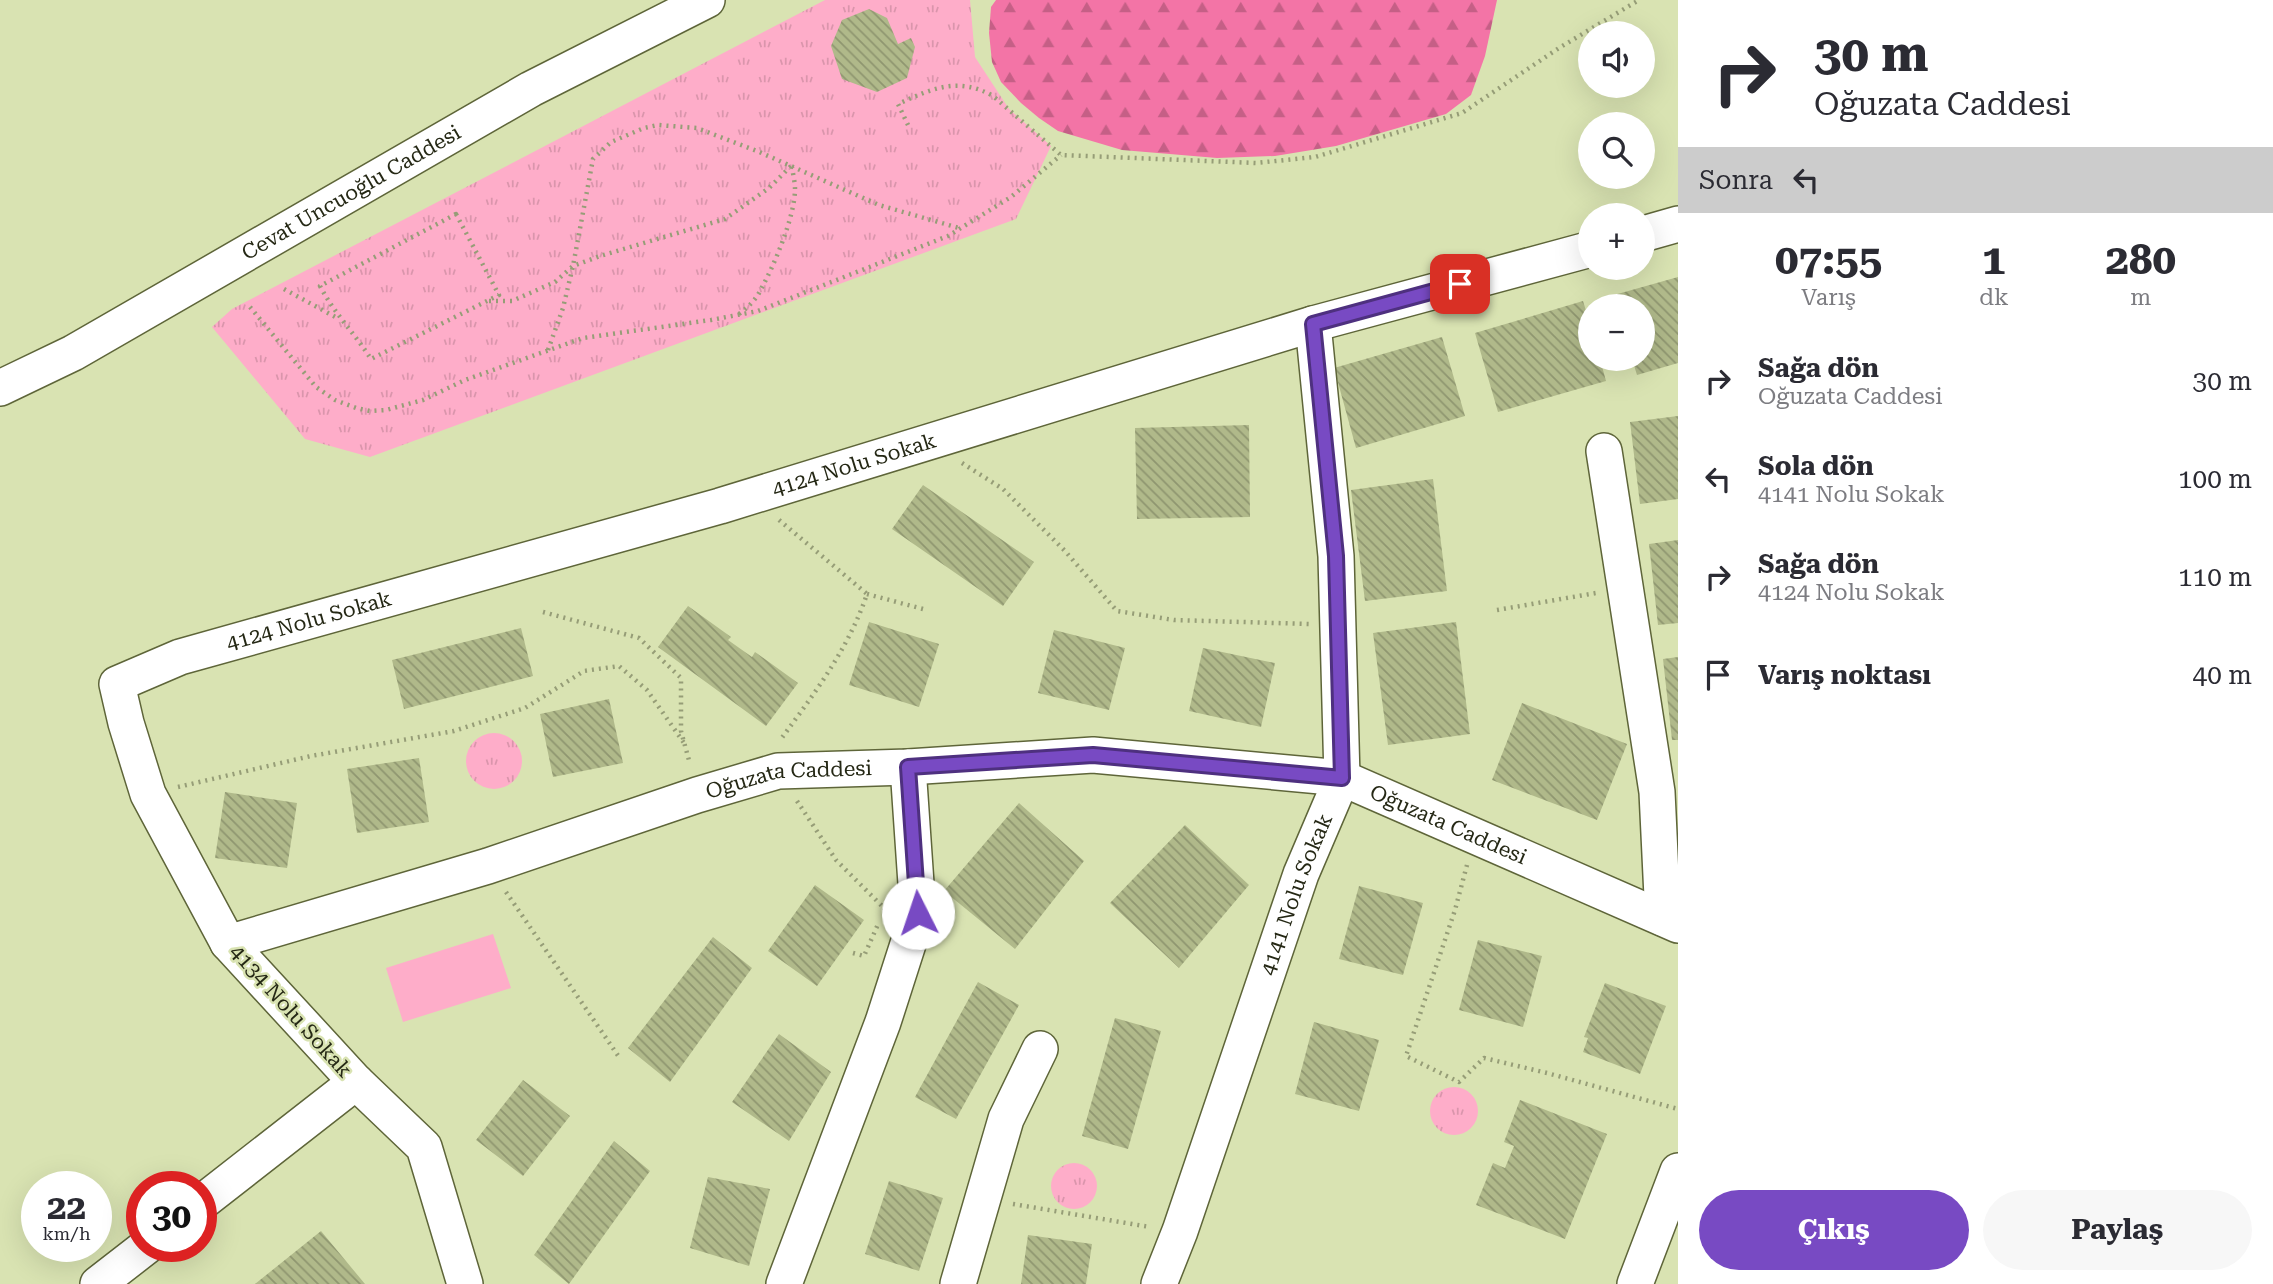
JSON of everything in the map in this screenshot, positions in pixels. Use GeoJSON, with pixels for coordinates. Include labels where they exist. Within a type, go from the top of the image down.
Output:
{"type":"FeatureCollection","features":[{"type":"Feature","properties":{"kind":"street","name":"Cevat Uncuoğlu Caddesi"},"geometry":{"type":"LineString","coordinates":[[0,388],[73,353],[531,89],[707,0]]}},
{"type":"Feature","properties":{"kind":"street"},"geometry":{"type":"LineString","coordinates":[[1655,230],[1678,224]]}},
{"type":"Feature","properties":{"kind":"street","name":"4124 Nolu Sokak"},"geometry":{"type":"LineString","coordinates":[[117,684],[180,657],[752,496],[1313,324],[1578,252]]}},
{"type":"Feature","properties":{"kind":"street","name":"4141 Nolu Sokak"},"geometry":{"type":"LineString","coordinates":[[1159,1284],[1180,1231],[1301,874],[1342,778],[1336,556],[1313,324]]}},
{"type":"Feature","properties":{"kind":"street"},"geometry":{"type":"LineString","coordinates":[[1604,451],[1657,792],[1671,922]]}},
{"type":"Feature","properties":{"kind":"street","name":"4134 Nolu Sokak"},"geometry":{"type":"LineString","coordinates":[[117,684],[148,794],[228,943],[356,1082],[424,1147],[465,1284]]}},
{"type":"Feature","properties":{"kind":"street","name":"Oğuzata Caddesi"},"geometry":{"type":"LineString","coordinates":[[228,943],[488,866],[697,795],[778,771],[908,767],[1093,755],[1342,778],[1671,922]]}},
{"type":"Feature","properties":{"kind":"street"},"geometry":{"type":"LineString","coordinates":[[784,1284],[883,1021],[918,913],[908,767]]}},
{"type":"Feature","properties":{"kind":"street"},"geometry":{"type":"LineString","coordinates":[[958,1284],[1006,1119],[1040,1049]]}},
{"type":"Feature","properties":{"kind":"street"},"geometry":{"type":"LineString","coordinates":[[217,1191],[356,1082]]}},
{"type":"Feature","properties":{"kind":"street"},"geometry":{"type":"LineString","coordinates":[[1635,1284],[1678,1171]]}},
{"type":"Feature","properties":{"kind":"street"},"geometry":{"type":"LineString","coordinates":[[98,1284],[126,1262]]}},
{"type":"Feature","properties":{"kind":"path"},"geometry":{"type":"LineString","coordinates":[[908,125],[898,104],[923,92],[950,85],[967,86],[993,96],[1061,156],[1256,163],[1315,157],[1462,113],[1559,48],[1639,0]]}},
{"type":"Feature","properties":{"kind":"path"},"geometry":{"type":"LineString","coordinates":[[548,350],[563,308],[573,267],[593,159],[611,142],[622,136],[658,125],[685,126],[757,150],[879,205],[960,228]]}},
{"type":"Feature","properties":{"kind":"path"},"geometry":{"type":"LineString","coordinates":[[250,307],[316,387],[335,400],[370,411],[386,410],[423,400],[465,380],[583,338],[758,312],[948,236],[1011,197],[1061,156]]}},
{"type":"Feature","properties":{"kind":"path"},"geometry":{"type":"LineString","coordinates":[[488,301],[512,301],[555,282],[573,267],[600,256],[725,219],[769,188],[791,166]]}},
{"type":"Feature","properties":{"kind":"path"},"geometry":{"type":"LineString","coordinates":[[737,316],[751,304],[761,290],[781,246],[795,189],[791,166]]}},
{"type":"Feature","properties":{"kind":"path"},"geometry":{"type":"LineString","coordinates":[[456,214],[499,295],[488,301],[371,359],[340,319],[320,286],[456,214]]}},
{"type":"Feature","properties":{"kind":"path"},"geometry":{"type":"LineString","coordinates":[[284,289],[340,319]]}},
{"type":"Feature","properties":{"kind":"path"},"geometry":{"type":"LineString","coordinates":[[929,442],[1003,489],[1065,551],[1118,611],[1174,621],[1338,625]]}},
{"type":"Feature","properties":{"kind":"path"},"geometry":{"type":"LineString","coordinates":[[752,496],[867,594],[923,609]]}},
{"type":"Feature","properties":{"kind":"path"},"geometry":{"type":"LineString","coordinates":[[1497,610],[1625,588]]}},
{"type":"Feature","properties":{"kind":"path"},"geometry":{"type":"LineString","coordinates":[[853,953],[864,956],[885,909],[836,860],[778,771],[778,743],[821,684],[851,633],[867,594]]}},
{"type":"Feature","properties":{"kind":"path"},"geometry":{"type":"LineString","coordinates":[[543,612],[603,626],[639,638],[681,678],[681,731],[697,795]]}},
{"type":"Feature","properties":{"kind":"path"},"geometry":{"type":"LineString","coordinates":[[148,794],[312,756],[454,731],[525,708],[584,671],[618,666],[647,690],[684,743]]}},
{"type":"Feature","properties":{"kind":"path"},"geometry":{"type":"LineString","coordinates":[[1475,837],[1455,910],[1406,1056],[1459,1082],[1484,1058],[1678,1109]]}},
{"type":"Feature","properties":{"kind":"path"},"geometry":{"type":"LineString","coordinates":[[488,866],[618,1057]]}},
{"type":"Feature","properties":{"kind":"path"},"geometry":{"type":"LineString","coordinates":[[986,1187],[1010,1204],[1180,1231]]}},
{"type":"Feature","properties":{"kind":"green space"},"geometry":{"type":"Polygon","coordinates":[[[825,0],[970,0],[975,57],[1009,109],[1051,146],[1016,219],[370,457],[305,439],[212,327],[232,309],[825,0]]]}},
{"type":"Feature","properties":{"kind":"green space"},"geometry":{"type":"Polygon","coordinates":[[[996,0],[1497,0],[1485,56],[1471,95],[1446,114],[1336,146],[1275,156],[1217,158],[1122,150],[1058,131],[1039,118],[1001,82],[992,62],[989,33],[991,7],[996,0]]]}},
{"type":"Feature","properties":{"kind":"green space"},"geometry":{"type":"Polygon","coordinates":[[[494,733],[505,735],[514,741],[520,750],[520,772],[514,781],[505,787],[494,789],[483,787],[474,781],[468,772],[466,761],[468,750],[474,741],[483,735],[494,733]]]}},
{"type":"Feature","properties":{"kind":"green space"},"geometry":{"type":"Polygon","coordinates":[[[493,934],[511,988],[403,1022],[386,968],[493,934]]]}},
{"type":"Feature","properties":{"kind":"green space"},"geometry":{"type":"Polygon","coordinates":[[[1454,1087],[1471,1094],[1478,1111],[1471,1128],[1454,1135],[1437,1128],[1430,1111],[1437,1094],[1454,1087]]]}},
{"type":"Feature","properties":{"kind":"green space"},"geometry":{"type":"Polygon","coordinates":[[[1074,1163],[1090,1170],[1097,1186],[1090,1202],[1074,1209],[1058,1202],[1051,1186],[1058,1170],[1074,1163]]]}},
{"type":"Feature","properties":{"kind":"building"},"geometry":{"type":"Polygon","coordinates":[[[869,9],[887,18],[898,44],[911,38],[915,47],[907,78],[877,92],[842,79],[831,46],[842,20],[869,9]]]}},
{"type":"Feature","properties":{"kind":"building"},"geometry":{"type":"Polygon","coordinates":[[[1678,277],[1678,363],[1655,370],[1655,294],[1618,294],[1678,277]]]}},
{"type":"Feature","properties":{"kind":"building"},"geometry":{"type":"Polygon","coordinates":[[[1578,302],[1578,371],[1603,371],[1606,381],[1498,412],[1475,333],[1578,302]]]}},
{"type":"Feature","properties":{"kind":"building"},"geometry":{"type":"Polygon","coordinates":[[[1442,337],[1465,416],[1356,448],[1334,368],[1442,337]]]}},
{"type":"Feature","properties":{"kind":"building"},"geometry":{"type":"Polygon","coordinates":[[[1678,416],[1678,499],[1640,504],[1630,422],[1678,416]]]}},
{"type":"Feature","properties":{"kind":"building"},"geometry":{"type":"Polygon","coordinates":[[[1249,425],[1250,517],[1137,519],[1135,428],[1249,425]]]}},
{"type":"Feature","properties":{"kind":"building"},"geometry":{"type":"Polygon","coordinates":[[[1433,479],[1447,591],[1365,601],[1351,490],[1433,479]]]}},
{"type":"Feature","properties":{"kind":"building"},"geometry":{"type":"Polygon","coordinates":[[[923,485],[1034,562],[1003,606],[892,529],[923,485]]]}},
{"type":"Feature","properties":{"kind":"building"},"geometry":{"type":"Polygon","coordinates":[[[1678,540],[1678,623],[1658,625],[1649,544],[1678,540]]]}},
{"type":"Feature","properties":{"kind":"building"},"geometry":{"type":"Polygon","coordinates":[[[688,606],[731,637],[728,640],[752,657],[755,652],[798,683],[766,726],[658,647],[688,606]]]}},
{"type":"Feature","properties":{"kind":"building"},"geometry":{"type":"Polygon","coordinates":[[[869,622],[939,644],[919,707],[849,685],[869,622]]]}},
{"type":"Feature","properties":{"kind":"building"},"geometry":{"type":"Polygon","coordinates":[[[1456,622],[1470,734],[1388,745],[1373,633],[1456,622]]]}},
{"type":"Feature","properties":{"kind":"building"},"geometry":{"type":"Polygon","coordinates":[[[521,628],[533,676],[404,709],[392,660],[521,628]]]}},
{"type":"Feature","properties":{"kind":"building"},"geometry":{"type":"Polygon","coordinates":[[[1054,630],[1125,648],[1109,710],[1038,693],[1054,630]]]}},
{"type":"Feature","properties":{"kind":"building"},"geometry":{"type":"Polygon","coordinates":[[[1203,648],[1275,663],[1261,727],[1189,711],[1203,648]]]}},
{"type":"Feature","properties":{"kind":"building"},"geometry":{"type":"Polygon","coordinates":[[[1678,657],[1678,740],[1672,740],[1663,659],[1678,657]]]}},
{"type":"Feature","properties":{"kind":"building"},"geometry":{"type":"Polygon","coordinates":[[[609,699],[623,763],[553,777],[540,714],[609,699]]]}},
{"type":"Feature","properties":{"kind":"building"},"geometry":{"type":"Polygon","coordinates":[[[1522,703],[1627,744],[1597,820],[1492,780],[1522,703]]]}},
{"type":"Feature","properties":{"kind":"building"},"geometry":{"type":"Polygon","coordinates":[[[419,758],[429,822],[357,833],[347,769],[419,758]]]}},
{"type":"Feature","properties":{"kind":"building"},"geometry":{"type":"Polygon","coordinates":[[[225,792],[297,803],[287,868],[215,858],[225,792]]]}},
{"type":"Feature","properties":{"kind":"building"},"geometry":{"type":"Polygon","coordinates":[[[1019,803],[1084,861],[1015,949],[944,891],[1019,803]]]}},
{"type":"Feature","properties":{"kind":"building"},"geometry":{"type":"Polygon","coordinates":[[[1185,825],[1249,885],[1179,968],[1110,903],[1185,825]]]}},
{"type":"Feature","properties":{"kind":"building"},"geometry":{"type":"Polygon","coordinates":[[[815,885],[864,920],[817,986],[768,951],[815,885]]]}},
{"type":"Feature","properties":{"kind":"building"},"geometry":{"type":"Polygon","coordinates":[[[1359,886],[1423,903],[1403,975],[1339,959],[1359,886]]]}},
{"type":"Feature","properties":{"kind":"building"},"geometry":{"type":"Polygon","coordinates":[[[713,937],[752,968],[670,1082],[628,1048],[713,937]]]}},
{"type":"Feature","properties":{"kind":"building"},"geometry":{"type":"Polygon","coordinates":[[[1478,940],[1542,956],[1523,1027],[1459,1010],[1478,940]]]}},
{"type":"Feature","properties":{"kind":"building"},"geometry":{"type":"Polygon","coordinates":[[[978,982],[1019,1005],[956,1119],[915,1097],[978,982]]]}},
{"type":"Feature","properties":{"kind":"building"},"geometry":{"type":"Polygon","coordinates":[[[1605,983],[1666,1006],[1640,1074],[1583,1052],[1588,1038],[1584,1037],[1605,983]]]}},
{"type":"Feature","properties":{"kind":"building"},"geometry":{"type":"Polygon","coordinates":[[[1115,1018],[1161,1031],[1128,1149],[1082,1136],[1115,1018]]]}},
{"type":"Feature","properties":{"kind":"building"},"geometry":{"type":"Polygon","coordinates":[[[1314,1022],[1379,1040],[1359,1111],[1295,1094],[1314,1022]]]}},
{"type":"Feature","properties":{"kind":"building"},"geometry":{"type":"Polygon","coordinates":[[[779,1034],[831,1072],[789,1141],[732,1102],[779,1034]]]}},
{"type":"Feature","properties":{"kind":"building"},"geometry":{"type":"Polygon","coordinates":[[[523,1080],[570,1116],[523,1176],[476,1140],[523,1080]]]}},
{"type":"Feature","properties":{"kind":"building"},"geometry":{"type":"Polygon","coordinates":[[[1520,1100],[1607,1134],[1565,1239],[1476,1205],[1493,1163],[1505,1168],[1514,1146],[1504,1142],[1520,1100]]]}},
{"type":"Feature","properties":{"kind":"building"},"geometry":{"type":"Polygon","coordinates":[[[614,1141],[650,1171],[569,1284],[534,1255],[614,1141]]]}},
{"type":"Feature","properties":{"kind":"building"},"geometry":{"type":"Polygon","coordinates":[[[708,1177],[770,1189],[749,1266],[690,1248],[708,1177]]]}},
{"type":"Feature","properties":{"kind":"building"},"geometry":{"type":"Polygon","coordinates":[[[889,1181],[943,1198],[919,1271],[865,1254],[889,1181]]]}},
{"type":"Feature","properties":{"kind":"building"},"geometry":{"type":"Polygon","coordinates":[[[321,1231],[365,1284],[255,1284],[321,1231]]]}},
{"type":"Feature","properties":{"kind":"building"},"geometry":{"type":"Polygon","coordinates":[[[1028,1235],[1092,1244],[1086,1284],[1021,1284],[1028,1235]]]}},
{"type":"Feature","properties":{"kind":"route"},"geometry":{"type":"LineString","coordinates":[[918,913],[908,767],[1093,755],[1342,778],[1336,556],[1313,324],[1460,284]]}}]}
